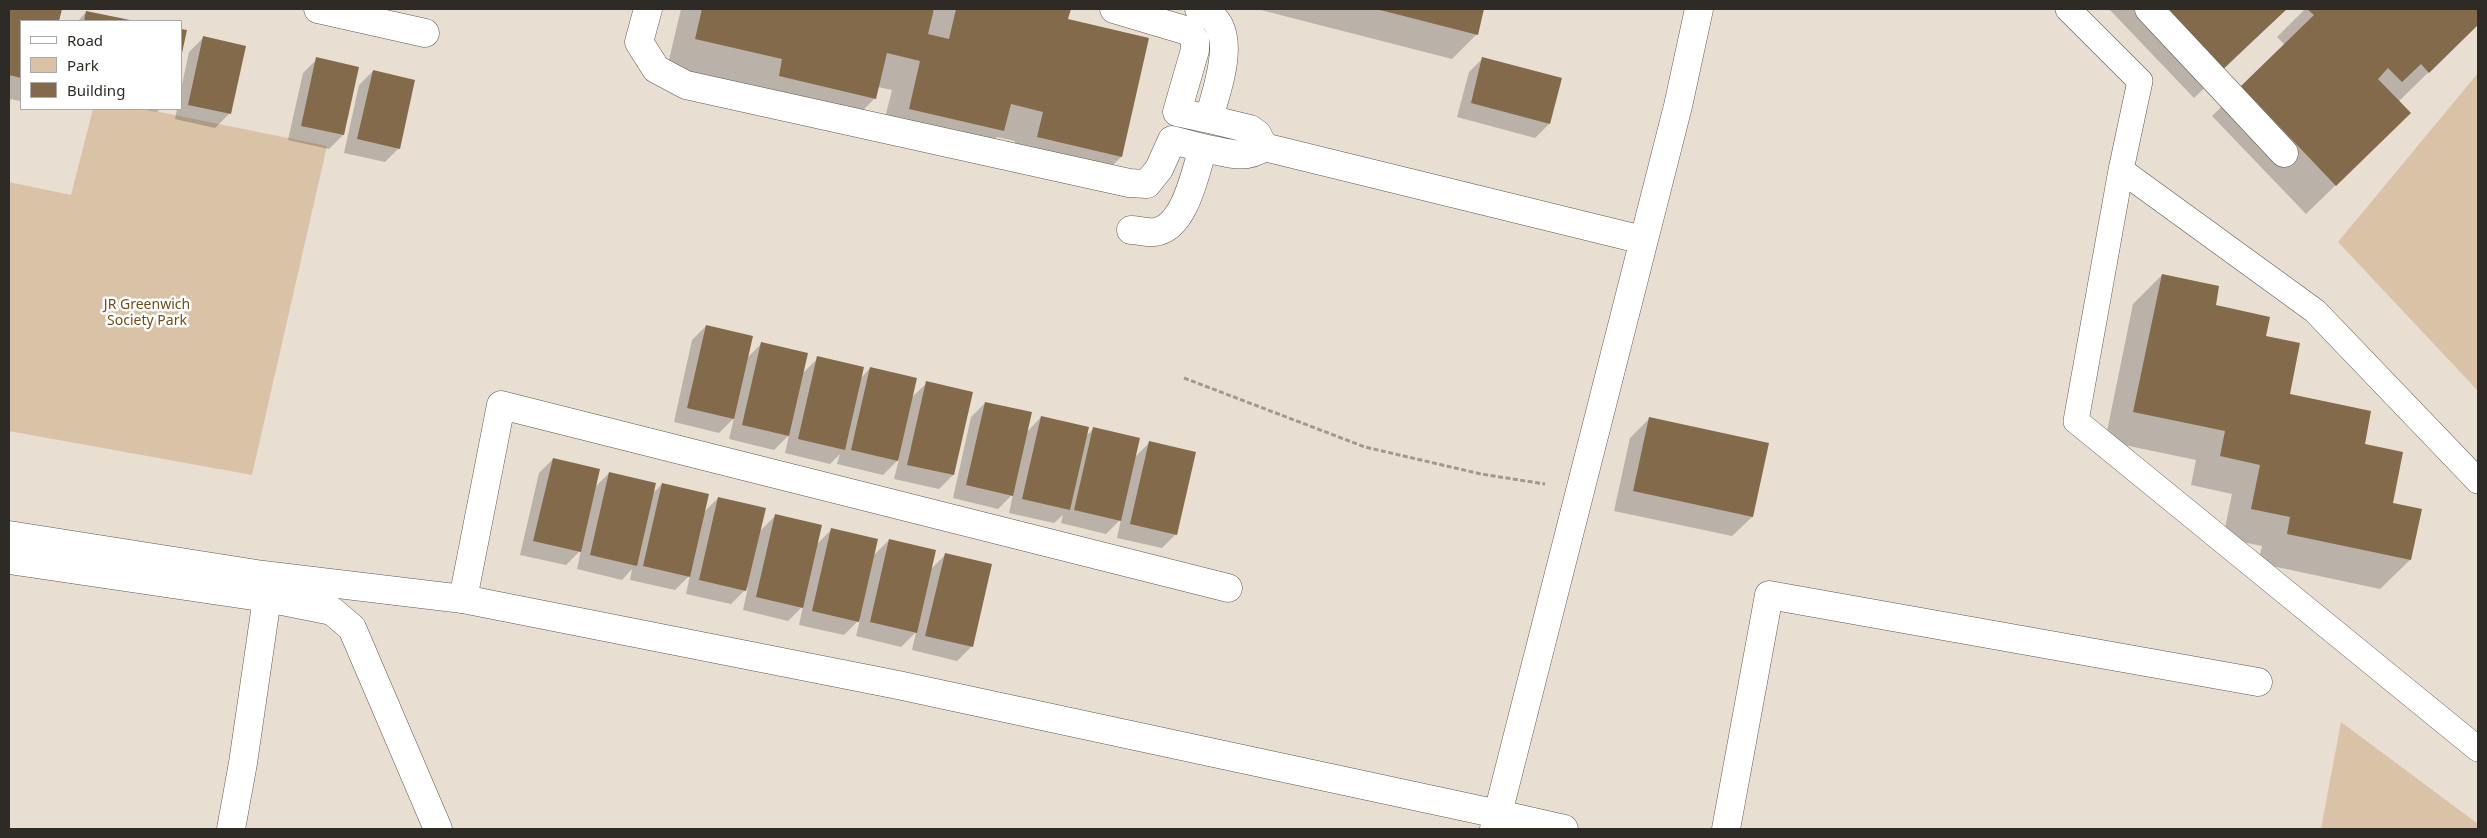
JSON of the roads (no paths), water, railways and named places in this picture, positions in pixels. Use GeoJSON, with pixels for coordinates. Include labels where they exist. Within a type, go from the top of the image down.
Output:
{"type":"FeatureCollection","features":[{"type":"Feature","properties":{"kind":"street"},"geometry":{"type":"LineString","coordinates":[[318,9],[426,33]]}},
{"type":"Feature","properties":{"kind":"street"},"geometry":{"type":"LineString","coordinates":[[648,9],[639,42],[656,69],[686,85],[1129,183],[1147,184],[1159,169],[1172,140],[1177,112],[1195,50],[1195,40],[1188,31],[1114,9]]}},
{"type":"Feature","properties":{"kind":"street"},"geometry":{"type":"LineString","coordinates":[[1199,9],[1210,13],[1221,28],[1225,51],[1209,119]]}},
{"type":"Feature","properties":{"kind":"street"},"geometry":{"type":"LineString","coordinates":[[1496,821],[1678,106],[1699,9]]}},
{"type":"Feature","properties":{"kind":"street"},"geometry":{"type":"LineString","coordinates":[[2149,9],[2284,153]]}},
{"type":"Feature","properties":{"kind":"street"},"geometry":{"type":"LineString","coordinates":[[1177,112],[1250,129],[1257,134],[1264,148]]}},
{"type":"Feature","properties":{"kind":"street"},"geometry":{"type":"LineString","coordinates":[[1172,140],[1243,156],[1253,154],[1264,148],[1643,240]]}},
{"type":"Feature","properties":{"kind":"street"},"geometry":{"type":"LineString","coordinates":[[1131,230],[1154,232],[1171,226],[1185,203],[1203,148]]}},
{"type":"Feature","properties":{"kind":"street"},"geometry":{"type":"LineString","coordinates":[[463,599],[501,405],[1228,588]]}},
{"type":"Feature","properties":{"kind":"street"},"geometry":{"type":"LineString","coordinates":[[9,535],[263,575],[463,599],[898,685],[1496,821],[1564,829]]}},
{"type":"Feature","properties":{"kind":"street"},"geometry":{"type":"LineString","coordinates":[[9,560],[267,598],[332,611],[352,628],[438,829]]}},
{"type":"Feature","properties":{"kind":"street"},"geometry":{"type":"LineString","coordinates":[[1726,829],[1769,595],[2258,682]]}},
{"type":"Feature","properties":{"kind":"street"},"geometry":{"type":"LineString","coordinates":[[231,829],[243,763],[267,598]]}},
{"type":"Feature","properties":{"kind":"lane"},"geometry":{"type":"LineString","coordinates":[[2068,9],[2140,81],[2121,170],[2076,421],[2478,749]]}},
{"type":"Feature","properties":{"kind":"lane"},"geometry":{"type":"LineString","coordinates":[[2121,170],[2314,311],[2478,480]]}},
{"type":"Feature","properties":{"kind":"park label","name":"JR Greenwich Society Park"},"geometry":{"type":"Point","coordinates":[147,314]}}]}
